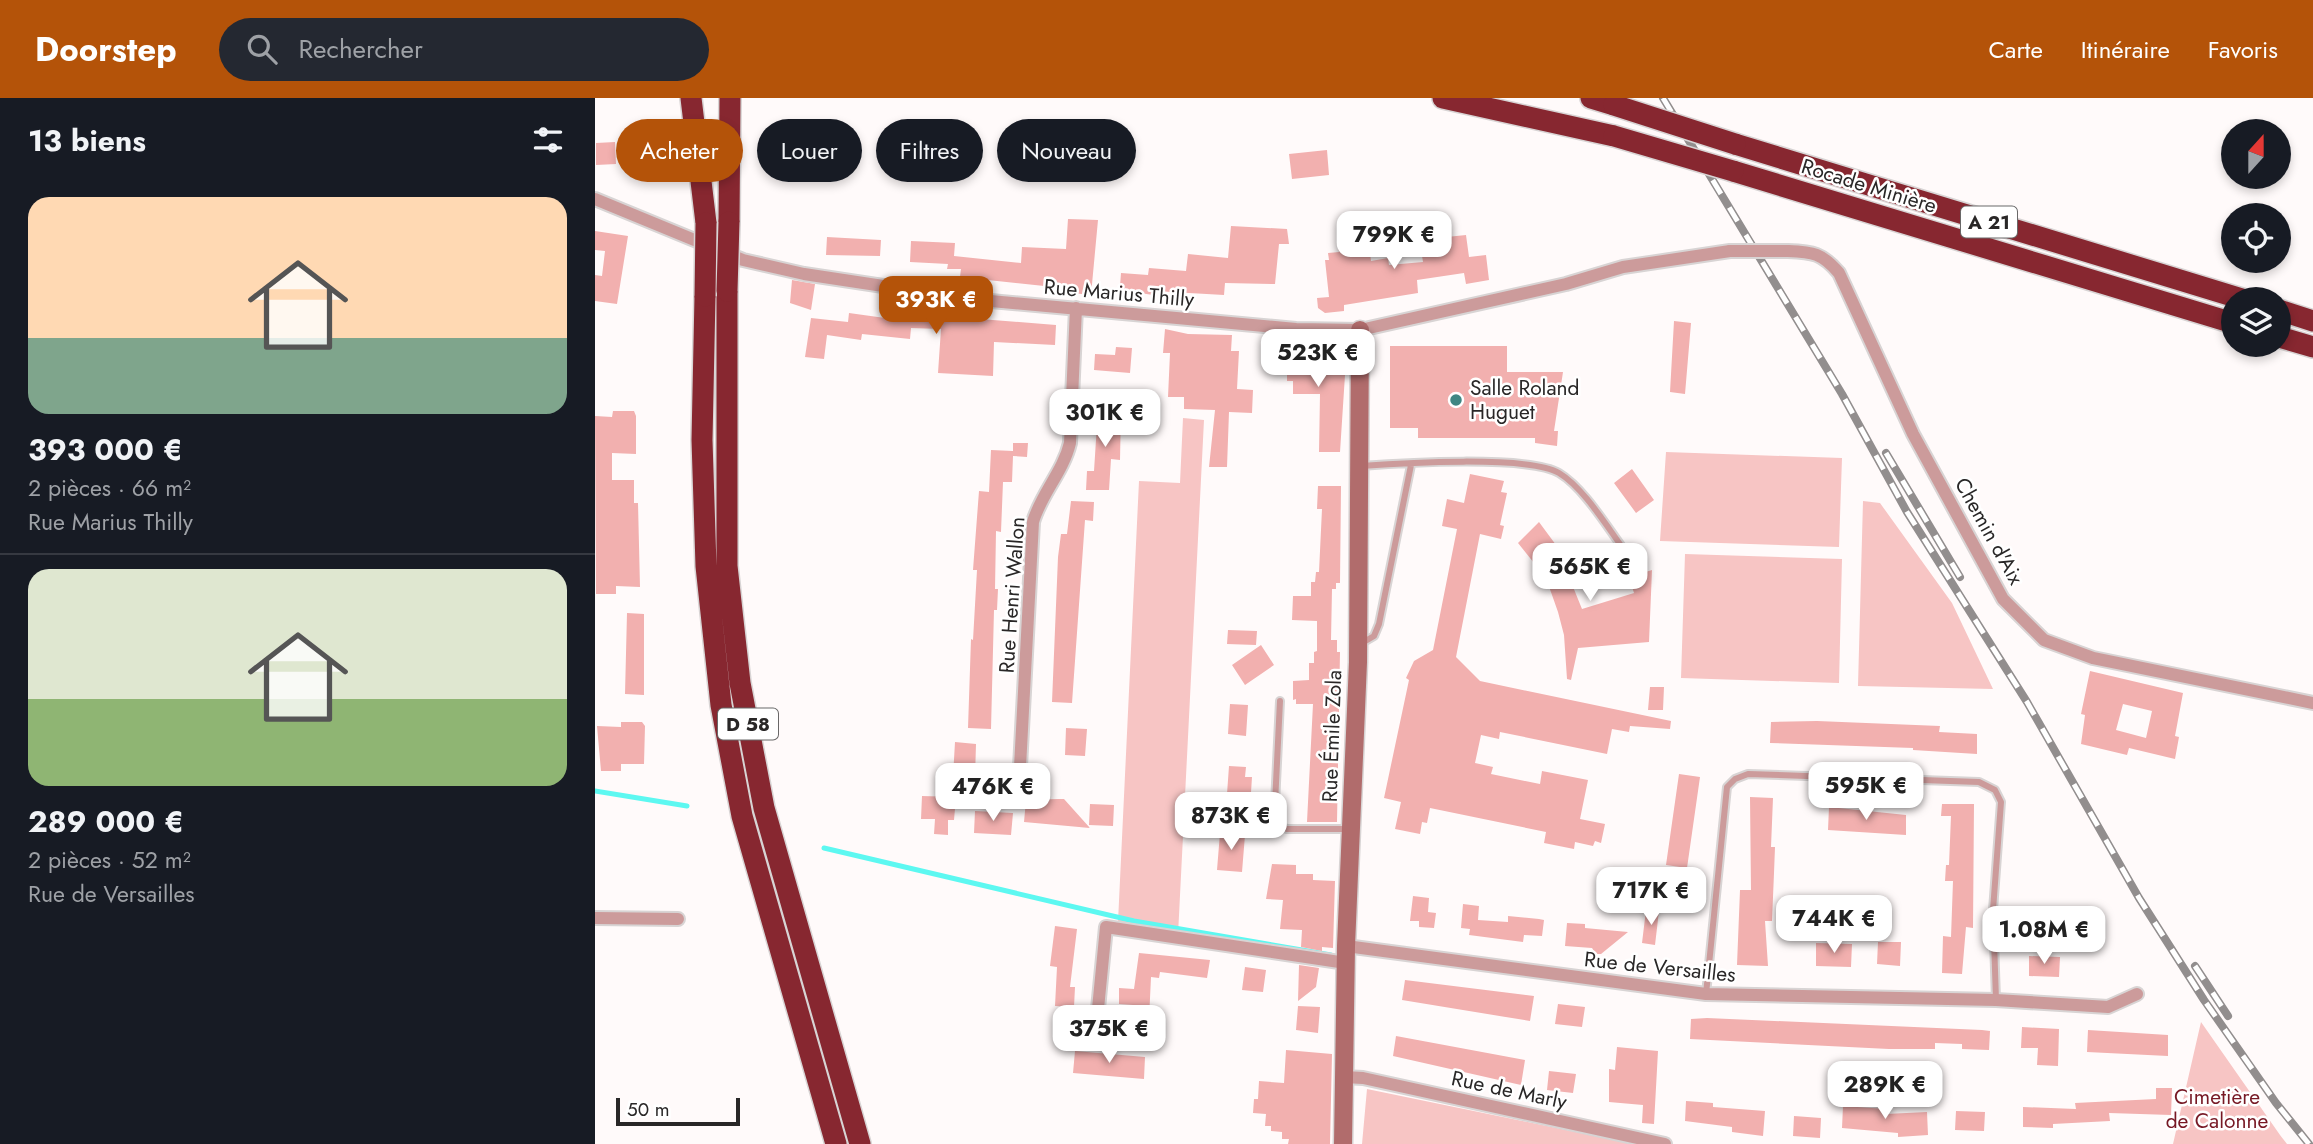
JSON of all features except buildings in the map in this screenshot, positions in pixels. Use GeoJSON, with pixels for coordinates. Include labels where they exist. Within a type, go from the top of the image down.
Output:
{"type":"FeatureCollection","features":[{"type":"Feature","properties":{"kind":"highway"},"geometry":{"type":"LineString","coordinates":[[691,98],[706,223]]}},
{"type":"Feature","properties":{"kind":"highway","name":"D 58"},"geometry":{"type":"LineString","coordinates":[[707,98],[702,440],[706,566],[721,705],[742,816],[837,1144]]}},
{"type":"Feature","properties":{"kind":"highway","name":"D 58"},"geometry":{"type":"LineString","coordinates":[[730,98],[727,566],[740,683],[764,808],[860,1144]]}},
{"type":"Feature","properties":{"kind":"highway"},"geometry":{"type":"LineString","coordinates":[[1443,98],[1613,136]]}},
{"type":"Feature","properties":{"kind":"highway","name":"Rocade Minière"},"geometry":{"type":"LineString","coordinates":[[1491,98],[2221,319]]}},
{"type":"Feature","properties":{"kind":"highway","name":"Rocade Minière"},"geometry":{"type":"LineString","coordinates":[[1591,98],[2221,293]]}},
{"type":"Feature","properties":{"kind":"highway"},"geometry":{"type":"LineString","coordinates":[[2291,314],[2313,321]]}},
{"type":"Feature","properties":{"kind":"highway"},"geometry":{"type":"LineString","coordinates":[[2291,341],[2313,347]]}},
{"type":"Feature","properties":{"kind":"street","name":"Rue Marius Thilly"},"geometry":{"type":"LineString","coordinates":[[595,199],[743,260],[804,274],[969,299],[1296,330],[1360,330]]}},
{"type":"Feature","properties":{"kind":"street","name":"Chemin d'Aix"},"geometry":{"type":"LineString","coordinates":[[1360,330],[1566,284],[1623,267],[1730,251],[1813,251],[1826,258],[1839,273],[1913,434],[2003,599],[2044,640],[2093,658],[2313,703]]}},
{"type":"Feature","properties":{"kind":"street","name":"Rue Henri Wallon"},"geometry":{"type":"LineString","coordinates":[[1020,767],[1033,522],[1037,508],[1065,461],[1070,443],[1076,308]]}},
{"type":"Feature","properties":{"kind":"street","name":"Rue Émile Zola"},"geometry":{"type":"LineString","coordinates":[[1343,1144],[1346,955],[1357,646],[1360,330]]}},
{"type":"Feature","properties":{"kind":"street"},"geometry":{"type":"LineString","coordinates":[[595,918],[678,919]]}},
{"type":"Feature","properties":{"kind":"street","name":"Rue de Versailles"},"geometry":{"type":"LineString","coordinates":[[1096,1029],[1106,928],[1706,994],[1996,1000],[2108,1007],[2137,994]]}},
{"type":"Feature","properties":{"kind":"street","name":"Rue de Marly"},"geometry":{"type":"LineString","coordinates":[[1344,1077],[1363,1078],[1665,1144]]}},
{"type":"Feature","properties":{"kind":"lane"},"geometry":{"type":"LineString","coordinates":[[1360,467],[1530,463],[1559,473],[1591,505],[1625,551]]}},
{"type":"Feature","properties":{"kind":"lane"},"geometry":{"type":"LineString","coordinates":[[1357,646],[1374,636],[1379,624],[1411,465]]}},
{"type":"Feature","properties":{"kind":"lane"},"geometry":{"type":"LineString","coordinates":[[1280,701],[1273,824],[1287,829],[1352,829]]}},
{"type":"Feature","properties":{"kind":"lane"},"geometry":{"type":"LineString","coordinates":[[1706,994],[1727,788],[1735,779],[1748,774],[1979,782],[1995,790],[2001,802],[1993,910],[1996,1000]]}},
{"type":"Feature","properties":{"kind":"green space"},"geometry":{"type":"Polygon","coordinates":[[[1183,418],[1204,420],[1178,935],[1118,922],[1139,481],[1180,483],[1183,418]]]}},
{"type":"Feature","properties":{"kind":"green space"},"geometry":{"type":"Polygon","coordinates":[[[1666,452],[1842,458],[1839,547],[1660,541],[1666,452]]]}},
{"type":"Feature","properties":{"kind":"green space"},"geometry":{"type":"Polygon","coordinates":[[[1863,501],[1880,503],[1952,603],[1993,689],[1858,686],[1863,501]]]}},
{"type":"Feature","properties":{"kind":"green space"},"geometry":{"type":"Polygon","coordinates":[[[1685,554],[1842,559],[1839,683],[1681,678],[1685,554]]]}},
{"type":"Feature","properties":{"kind":"green space","name":"Cimetière de Calonne"},"geometry":{"type":"Polygon","coordinates":[[[2201,1022],[2280,1135],[2287,1144],[2173,1144],[2201,1022]]]}},
{"type":"Feature","properties":{"kind":"green space"},"geometry":{"type":"Polygon","coordinates":[[[1367,1089],[1634,1144],[1362,1144],[1367,1089]]]}},
{"type":"Feature","properties":{"kind":"waterway"},"geometry":{"type":"LineString","coordinates":[[595,791],[687,806]]}},
{"type":"Feature","properties":{"kind":"waterway"},"geometry":{"type":"LineString","coordinates":[[824,848],[1134,921],[1331,955]]}},
{"type":"Feature","properties":{"kind":"railway"},"geometry":{"type":"LineString","coordinates":[[1663,98],[1842,394],[1907,512],[2027,702],[2139,898],[2204,1000],[2276,1103],[2309,1144]]}},
{"type":"Feature","properties":{"kind":"railway"},"geometry":{"type":"LineString","coordinates":[[1886,453],[1960,577]]}},
{"type":"Feature","properties":{"kind":"railway"},"geometry":{"type":"LineString","coordinates":[[2195,966],[2228,1016]]}},
{"type":"Feature","properties":{"kind":"place","name":"Salle Roland Huguet"},"geometry":{"type":"Point","coordinates":[1456,400]}}]}
